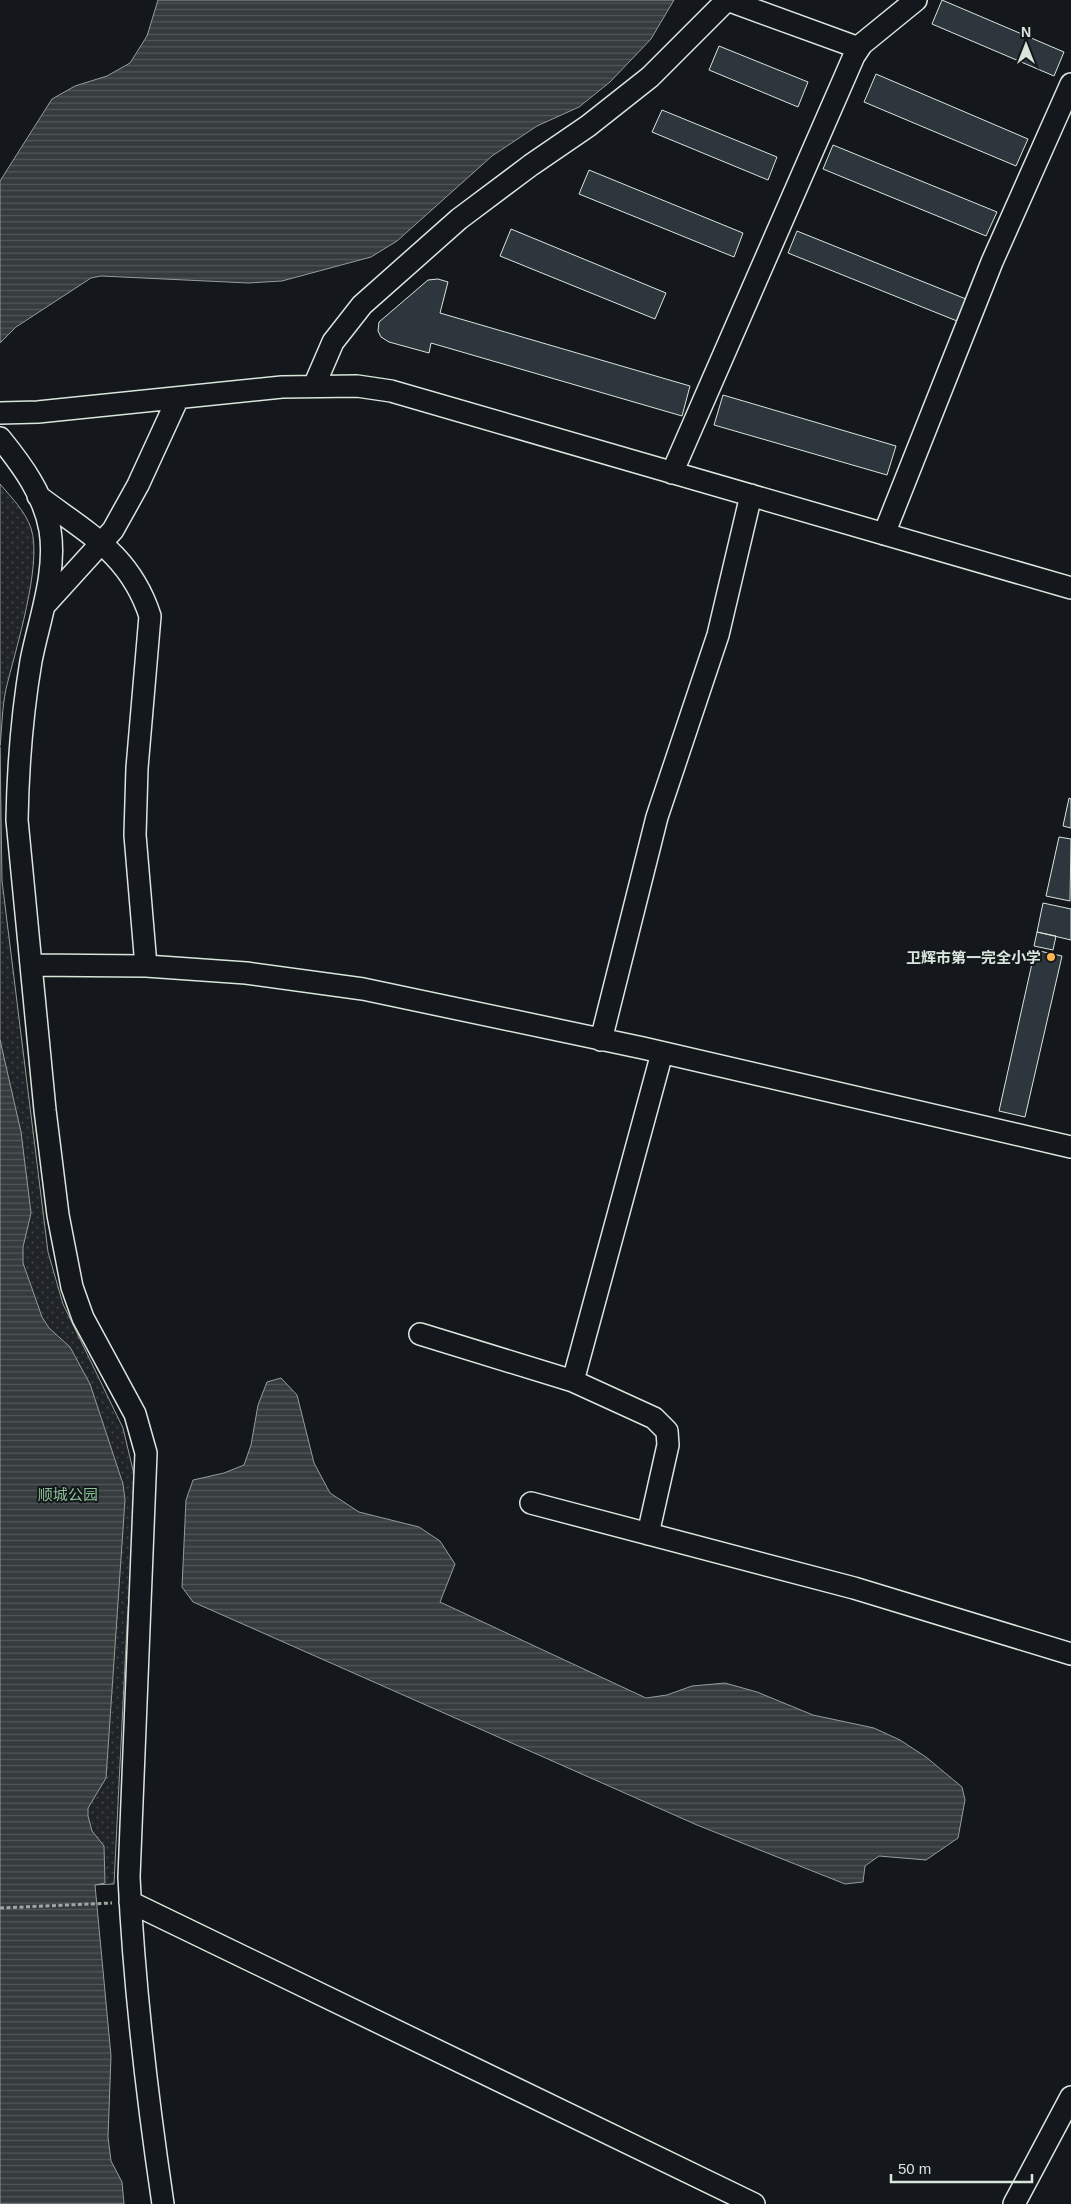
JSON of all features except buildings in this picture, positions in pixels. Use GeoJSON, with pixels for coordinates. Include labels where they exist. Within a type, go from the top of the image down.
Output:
{"type":"FeatureCollection","features":[{"type":"Feature","properties":{"kind":"street"},"geometry":{"type":"LineString","coordinates":[[314,386],[332,342],[362,305],[460,219],[531,165],[588,126],[650,77],[727,0],[859,48]]}},
{"type":"Feature","properties":{"kind":"street"},"geometry":{"type":"LineString","coordinates":[[672,473],[850,64],[859,48],[916,0]]}},
{"type":"Feature","properties":{"kind":"street"},"geometry":{"type":"LineString","coordinates":[[884,534],[992,262],[1071,84]]}},
{"type":"Feature","properties":{"kind":"street"},"geometry":{"type":"LineString","coordinates":[[0,414],[38,412],[282,387],[357,386],[391,391],[1071,588]]}},
{"type":"Feature","properties":{"kind":"street"},"geometry":{"type":"LineString","coordinates":[[42,608],[113,530],[138,486],[178,398]]}},
{"type":"Feature","properties":{"kind":"street"},"geometry":{"type":"LineString","coordinates":[[0,438],[22,465],[38,496],[50,532],[50,568],[30,671],[18,775],[17,820],[45,1110],[57,1205],[72,1287],[83,1318],[135,1414],[146,1453],[129,1842],[130,1902],[147,2100],[163,2204]]}},
{"type":"Feature","properties":{"kind":"street"},"geometry":{"type":"LineString","coordinates":[[601,1040],[657,817],[718,635],[751,495]]}},
{"type":"Feature","properties":{"kind":"street"},"geometry":{"type":"LineString","coordinates":[[38,496],[102,542],[130,572],[143,594],[150,616],[137,768],[135,835],[146,966]]}},
{"type":"Feature","properties":{"kind":"street"},"geometry":{"type":"LineString","coordinates":[[32,965],[146,966],[246,973],[363,988],[662,1053],[1071,1147]]}},
{"type":"Feature","properties":{"kind":"street"},"geometry":{"type":"LineString","coordinates":[[573,1381],[662,1053]]}},
{"type":"Feature","properties":{"kind":"street"},"geometry":{"type":"LineString","coordinates":[[420,1334],[573,1381],[654,1418],[667,1431],[668,1445],[648,1534]]}},
{"type":"Feature","properties":{"kind":"street"},"geometry":{"type":"LineString","coordinates":[[531,1502],[854,1588],[1071,1654]]}},
{"type":"Feature","properties":{"kind":"street"},"geometry":{"type":"LineString","coordinates":[[130,1902],[754,2204]]}},
{"type":"Feature","properties":{"kind":"street"},"geometry":{"type":"LineString","coordinates":[[1014,2204],[1071,2097]]}},
{"type":"Feature","properties":{"kind":"path"},"geometry":{"type":"LineString","coordinates":[[0,1908],[130,1902]]}},
{"type":"Feature","properties":{"kind":"green space"},"geometry":{"type":"Polygon","coordinates":[[[0,484],[25,516],[31,528],[34,544],[31,585],[6,689],[0,746],[0,484]]]}},
{"type":"Feature","properties":{"kind":"green space","name":"顺城公园"},"geometry":{"type":"Polygon","coordinates":[[[0,747],[2,881],[48,1252],[63,1304],[123,1428],[137,1487],[127,1624],[114,1884],[0,1889],[0,747]]]}},
{"type":"Feature","properties":{"kind":"shaded area"},"geometry":{"type":"Polygon","coordinates":[[[158,0],[674,0],[651,39],[610,82],[579,107],[537,126],[492,156],[397,241],[371,257],[282,281],[248,283],[101,276],[91,278],[16,327],[0,343],[0,181],[52,99],[75,86],[107,76],[130,63],[147,36],[158,0]]]}},
{"type":"Feature","properties":{"kind":"shaded area","name":"顺城公园"},"geometry":{"type":"Polygon","coordinates":[[[0,1040],[21,1132],[31,1213],[23,1247],[23,1263],[42,1317],[49,1328],[70,1347],[90,1384],[123,1484],[125,1500],[106,1778],[88,1808],[92,1831],[104,1846],[105,1883],[95,1885],[111,2056],[108,2137],[111,2161],[122,2182],[124,2204],[0,2204],[0,1040]]]}},
{"type":"Feature","properties":{"kind":"shaded area"},"geometry":{"type":"Polygon","coordinates":[[[281,1378],[297,1395],[314,1463],[330,1493],[359,1512],[419,1527],[440,1541],[455,1564],[440,1602],[646,1698],[667,1695],[692,1686],[725,1683],[757,1692],[813,1715],[874,1728],[900,1740],[926,1757],[962,1787],[965,1800],[958,1838],[926,1860],[879,1856],[865,1866],[863,1882],[845,1884],[697,1825],[193,1602],[182,1587],[186,1500],[193,1480],[224,1473],[244,1465],[251,1445],[258,1405],[267,1382],[281,1378]]]}},
{"type":"Feature","properties":{"kind":"place","name":"卫辉市第一完全小学"},"geometry":{"type":"Point","coordinates":[1051,957]}}]}
